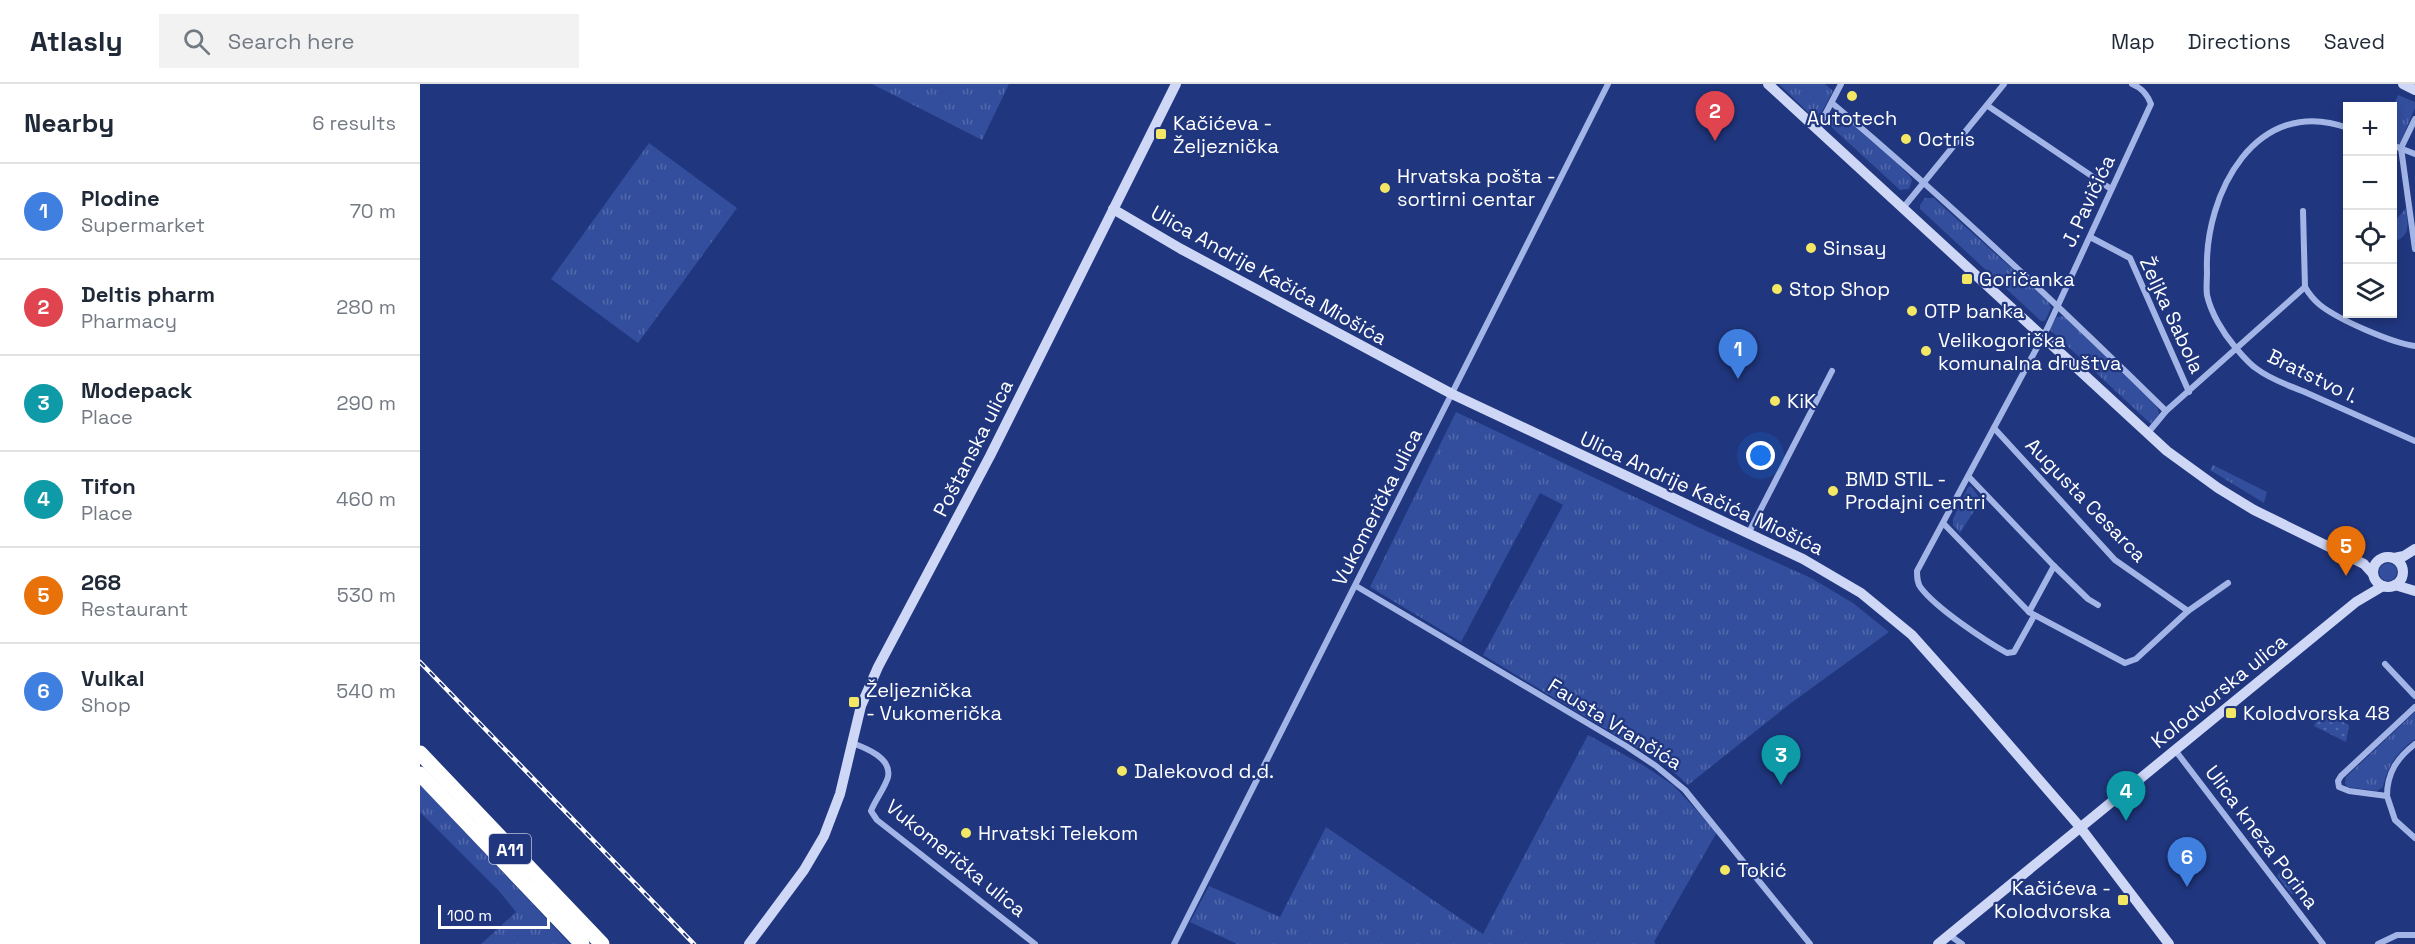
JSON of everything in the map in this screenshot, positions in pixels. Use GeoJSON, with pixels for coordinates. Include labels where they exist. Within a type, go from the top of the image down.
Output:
{"type":"FeatureCollection","features":[{"type":"Feature","properties":{"kind":"highway","name":"A11"},"geometry":{"type":"LineString","coordinates":[[420,753],[602,944]]}},
{"type":"Feature","properties":{"kind":"highway","name":"A11"},"geometry":{"type":"LineString","coordinates":[[420,774],[582,944]]}},
{"type":"Feature","properties":{"kind":"main road","name":"Poštanska ulica"},"geometry":{"type":"LineString","coordinates":[[749,944],[804,870],[824,837],[840,794],[861,706],[878,667],[990,456],[1176,84]]}},
{"type":"Feature","properties":{"kind":"main road"},"geometry":{"type":"LineString","coordinates":[[1768,84],[2147,434],[2194,472],[2236,500],[2364,564],[2383,586],[2395,585],[2415,591]]}},
{"type":"Feature","properties":{"kind":"main road"},"geometry":{"type":"LineString","coordinates":[[2403,84],[2415,90]]}},
{"type":"Feature","properties":{"kind":"main road","name":"Ulica Andrije Kačića Miošića"},"geometry":{"type":"LineString","coordinates":[[1113,209],[1452,394],[1748,534],[1830,574],[1861,593],[1922,645],[2079,827],[2169,944]]}},
{"type":"Feature","properties":{"kind":"main road"},"geometry":{"type":"LineString","coordinates":[[2373,575],[2374,565],[2380,559],[2404,556],[2415,549]]}},
{"type":"Feature","properties":{"kind":"main road"},"geometry":{"type":"LineString","coordinates":[[2395,585],[2415,556]]}},
{"type":"Feature","properties":{"kind":"main road"},"geometry":{"type":"LineString","coordinates":[[2394,558],[2401,563],[2403,573],[2415,586]]}},
{"type":"Feature","properties":{"kind":"main road","name":"Kolodvorska ulica"},"geometry":{"type":"LineString","coordinates":[[2356,602],[2373,575]]}},
{"type":"Feature","properties":{"kind":"main road","name":"Kolodvorska ulica"},"geometry":{"type":"LineString","coordinates":[[1938,944],[2356,602],[2383,586]]}},
{"type":"Feature","properties":{"kind":"street","name":"Vukomerička ulica"},"geometry":{"type":"LineString","coordinates":[[1174,944],[1608,84]]}},
{"type":"Feature","properties":{"kind":"street"},"geometry":{"type":"LineString","coordinates":[[1817,130],[1841,84]]}},
{"type":"Feature","properties":{"kind":"street"},"geometry":{"type":"LineString","coordinates":[[1903,208],[2004,84]]}},
{"type":"Feature","properties":{"kind":"street","name":"J. Pavičića"},"geometry":{"type":"LineString","coordinates":[[2031,614],[2014,651],[2009,654],[1953,616],[1922,590],[1918,584],[1917,571],[2042,337],[2151,104],[2144,92],[2132,84]]}},
{"type":"Feature","properties":{"kind":"street"},"geometry":{"type":"LineString","coordinates":[[1832,103],[2058,305],[2166,411]]}},
{"type":"Feature","properties":{"kind":"street"},"geometry":{"type":"LineString","coordinates":[[1988,106],[2111,189]]}},
{"type":"Feature","properties":{"kind":"street"},"geometry":{"type":"LineString","coordinates":[[2415,119],[2401,148],[2415,249]]}},
{"type":"Feature","properties":{"kind":"street","name":"Bratstvo I."},"geometry":{"type":"LineString","coordinates":[[2343,126],[2329,121],[2308,120],[2287,124],[2249,148],[2223,190],[2209,228],[2206,249],[2207,295],[2222,331],[2257,370],[2415,441]]}},
{"type":"Feature","properties":{"kind":"street"},"geometry":{"type":"LineString","coordinates":[[2397,147],[2415,154]]}},
{"type":"Feature","properties":{"kind":"street"},"geometry":{"type":"LineString","coordinates":[[2303,211],[2306,287],[2320,306],[2400,344],[2415,346]]}},
{"type":"Feature","properties":{"kind":"street","name":"Željka Sabola"},"geometry":{"type":"LineString","coordinates":[[2090,237],[2130,258],[2189,392]]}},
{"type":"Feature","properties":{"kind":"street"},"geometry":{"type":"LineString","coordinates":[[2147,434],[2166,411],[2306,287]]}},
{"type":"Feature","properties":{"kind":"street"},"geometry":{"type":"LineString","coordinates":[[1748,534],[1832,371]]}},
{"type":"Feature","properties":{"kind":"street","name":"Augusta Cesarca"},"geometry":{"type":"LineString","coordinates":[[1994,428],[2115,560],[2188,611]]}},
{"type":"Feature","properties":{"kind":"street"},"geometry":{"type":"LineString","coordinates":[[1968,477],[2054,566],[2088,599],[2098,605]]}},
{"type":"Feature","properties":{"kind":"street"},"geometry":{"type":"LineString","coordinates":[[1944,524],[2031,614],[2120,661],[2133,662],[2188,611],[2228,583]]}},
{"type":"Feature","properties":{"kind":"street"},"geometry":{"type":"LineString","coordinates":[[2031,614],[2054,566]]}},
{"type":"Feature","properties":{"kind":"street","name":"Fausta Vrančića"},"geometry":{"type":"LineString","coordinates":[[1356,586],[1626,747],[1668,775],[1700,806],[1810,944]]}},
{"type":"Feature","properties":{"kind":"street"},"geometry":{"type":"LineString","coordinates":[[2385,664],[2415,696]]}},
{"type":"Feature","properties":{"kind":"street"},"geometry":{"type":"LineString","coordinates":[[2387,796],[2344,790],[2339,787],[2339,779],[2415,707]]}},
{"type":"Feature","properties":{"kind":"street","name":"Vukomerička ulica"},"geometry":{"type":"LineString","coordinates":[[852,743],[875,754],[884,761],[888,769],[888,778],[871,812],[877,820],[1035,944]]}},
{"type":"Feature","properties":{"kind":"street"},"geometry":{"type":"LineString","coordinates":[[2415,744],[2392,768],[2387,796],[2395,820],[2415,838]]}},
{"type":"Feature","properties":{"kind":"street","name":"Ulica kneza Porina"},"geometry":{"type":"LineString","coordinates":[[2175,750],[2323,944]]}},
{"type":"Feature","properties":{"kind":"street"},"geometry":{"type":"LineString","coordinates":[[1949,935],[1962,944]]}},
{"type":"Feature","properties":{"kind":"street"},"geometry":{"type":"LineString","coordinates":[[2378,944],[2397,935],[2415,935]]}},
{"type":"Feature","properties":{"kind":"green space"},"geometry":{"type":"Polygon","coordinates":[[[872,84],[1009,84],[982,140],[872,84]]]}},
{"type":"Feature","properties":{"kind":"green space"},"geometry":{"type":"Polygon","coordinates":[[[1779,84],[1825,84],[1833,91],[1817,121],[1779,84]]]}},
{"type":"Feature","properties":{"kind":"green space"},"geometry":{"type":"Polygon","coordinates":[[[2398,95],[2415,102],[2415,108],[2399,145],[2397,144],[2397,102],[2395,102],[2398,95]]]}},
{"type":"Feature","properties":{"kind":"green space"},"geometry":{"type":"Polygon","coordinates":[[[1835,112],[1863,130],[1909,175],[1912,180],[1909,189],[1900,190],[1827,123],[1829,117],[1835,112]]]}},
{"type":"Feature","properties":{"kind":"green space"},"geometry":{"type":"Polygon","coordinates":[[[649,143],[737,208],[638,343],[551,279],[649,143]]]}},
{"type":"Feature","properties":{"kind":"green space"},"geometry":{"type":"Polygon","coordinates":[[[1925,198],[1934,198],[2048,301],[2051,308],[2045,321],[2041,321],[1920,209],[1925,198]]]}},
{"type":"Feature","properties":{"kind":"green space"},"geometry":{"type":"Polygon","coordinates":[[[2406,208],[2408,224],[2406,233],[2397,241],[2397,218],[2406,208]]]}},
{"type":"Feature","properties":{"kind":"green space"},"geometry":{"type":"Polygon","coordinates":[[[2064,316],[2153,401],[2159,414],[2151,424],[2049,329],[2057,317],[2064,316]]]}},
{"type":"Feature","properties":{"kind":"green space"},"geometry":{"type":"Polygon","coordinates":[[[1456,412],[1811,578],[1853,603],[1889,632],[1791,703],[1688,785],[1667,766],[1483,655],[1563,505],[1540,493],[1461,642],[1370,587],[1456,412]]]}},
{"type":"Feature","properties":{"kind":"green space"},"geometry":{"type":"Polygon","coordinates":[[[2213,465],[2267,492],[2264,503],[2210,470],[2213,465]]]}},
{"type":"Feature","properties":{"kind":"green space"},"geometry":{"type":"Polygon","coordinates":[[[1971,486],[1981,500],[1960,533],[1953,525],[1953,519],[1968,487],[1971,486]]]}},
{"type":"Feature","properties":{"kind":"green space"},"geometry":{"type":"Polygon","coordinates":[[[2384,563],[2392,563],[2397,568],[2395,579],[2384,581],[2379,576],[2379,568],[2384,563]]]}},
{"type":"Feature","properties":{"kind":"green space"},"geometry":{"type":"Polygon","coordinates":[[[2321,711],[2349,725],[2346,742],[2314,726],[2321,711]]]}},
{"type":"Feature","properties":{"kind":"green space"},"geometry":{"type":"Polygon","coordinates":[[[2415,712],[2415,739],[2394,760],[2383,787],[2377,791],[2347,787],[2346,777],[2415,712]]]}},
{"type":"Feature","properties":{"kind":"green space"},"geometry":{"type":"Polygon","coordinates":[[[1588,735],[1643,765],[1673,785],[1717,832],[1654,942],[1656,944],[1237,944],[1190,922],[1209,886],[1280,917],[1326,827],[1483,934],[1588,735]]]}},
{"type":"Feature","properties":{"kind":"green space"},"geometry":{"type":"Polygon","coordinates":[[[420,784],[570,944],[481,944],[516,912],[499,891],[420,812],[420,784]]]}},
{"type":"Feature","properties":{"kind":"green space"},"geometry":{"type":"Polygon","coordinates":[[[2280,872],[2296,880],[2297,885],[2292,895],[2277,876],[2280,872]]]}},
{"type":"Feature","properties":{"kind":"railway"},"geometry":{"type":"LineString","coordinates":[[420,662],[694,944]]}},
{"type":"Feature","properties":{"kind":"place","name":"Autotech"},"geometry":{"type":"Point","coordinates":[1852,96]}},
{"type":"Feature","properties":{"kind":"place","name":"Kačićeva - Željeznička"},"geometry":{"type":"Point","coordinates":[1161,134]}},
{"type":"Feature","properties":{"kind":"place","name":"Octris"},"geometry":{"type":"Point","coordinates":[1906,139]}},
{"type":"Feature","properties":{"kind":"place","name":"Deltis pharm"},"geometry":{"type":"Point","coordinates":[1715,141]}},
{"type":"Feature","properties":{"kind":"place","name":"Hrvatska pošta - sortirni centar"},"geometry":{"type":"Point","coordinates":[1385,188]}},
{"type":"Feature","properties":{"kind":"place","name":"Sinsay"},"geometry":{"type":"Point","coordinates":[1811,248]}},
{"type":"Feature","properties":{"kind":"place","name":"Goričanka"},"geometry":{"type":"Point","coordinates":[1967,279]}},
{"type":"Feature","properties":{"kind":"place","name":"Stop Shop"},"geometry":{"type":"Point","coordinates":[1777,289]}},
{"type":"Feature","properties":{"kind":"place","name":"OTP banka"},"geometry":{"type":"Point","coordinates":[1912,311]}},
{"type":"Feature","properties":{"kind":"place","name":"Velikogorička komunalna društva"},"geometry":{"type":"Point","coordinates":[1926,351]}},
{"type":"Feature","properties":{"kind":"place","name":"Plodine"},"geometry":{"type":"Point","coordinates":[1738,379]}},
{"type":"Feature","properties":{"kind":"place","name":"KiK"},"geometry":{"type":"Point","coordinates":[1775,401]}},
{"type":"Feature","properties":{"kind":"place","name":"BMD STIL - Prodajni centri"},"geometry":{"type":"Point","coordinates":[1833,491]}},
{"type":"Feature","properties":{"kind":"place","name":"268"},"geometry":{"type":"Point","coordinates":[2346,576]}},
{"type":"Feature","properties":{"kind":"place","name":"Željeznička - Vukomerička"},"geometry":{"type":"Point","coordinates":[854,702]}},
{"type":"Feature","properties":{"kind":"place","name":"Kolodvorska 48"},"geometry":{"type":"Point","coordinates":[2231,713]}},
{"type":"Feature","properties":{"kind":"place","name":"Dalekovod d.d."},"geometry":{"type":"Point","coordinates":[1122,771]}},
{"type":"Feature","properties":{"kind":"place","name":"Modepack"},"geometry":{"type":"Point","coordinates":[1781,785]}},
{"type":"Feature","properties":{"kind":"place","name":"Tifon"},"geometry":{"type":"Point","coordinates":[2126,821]}},
{"type":"Feature","properties":{"kind":"place","name":"Hrvatski Telekom"},"geometry":{"type":"Point","coordinates":[966,833]}},
{"type":"Feature","properties":{"kind":"place","name":"Tokić"},"geometry":{"type":"Point","coordinates":[1725,870]}},
{"type":"Feature","properties":{"kind":"place","name":"Vulkal"},"geometry":{"type":"Point","coordinates":[2187,887]}},
{"type":"Feature","properties":{"kind":"place","name":"Kačićeva - Kolodvorska"},"geometry":{"type":"Point","coordinates":[2123,900]}}]}
